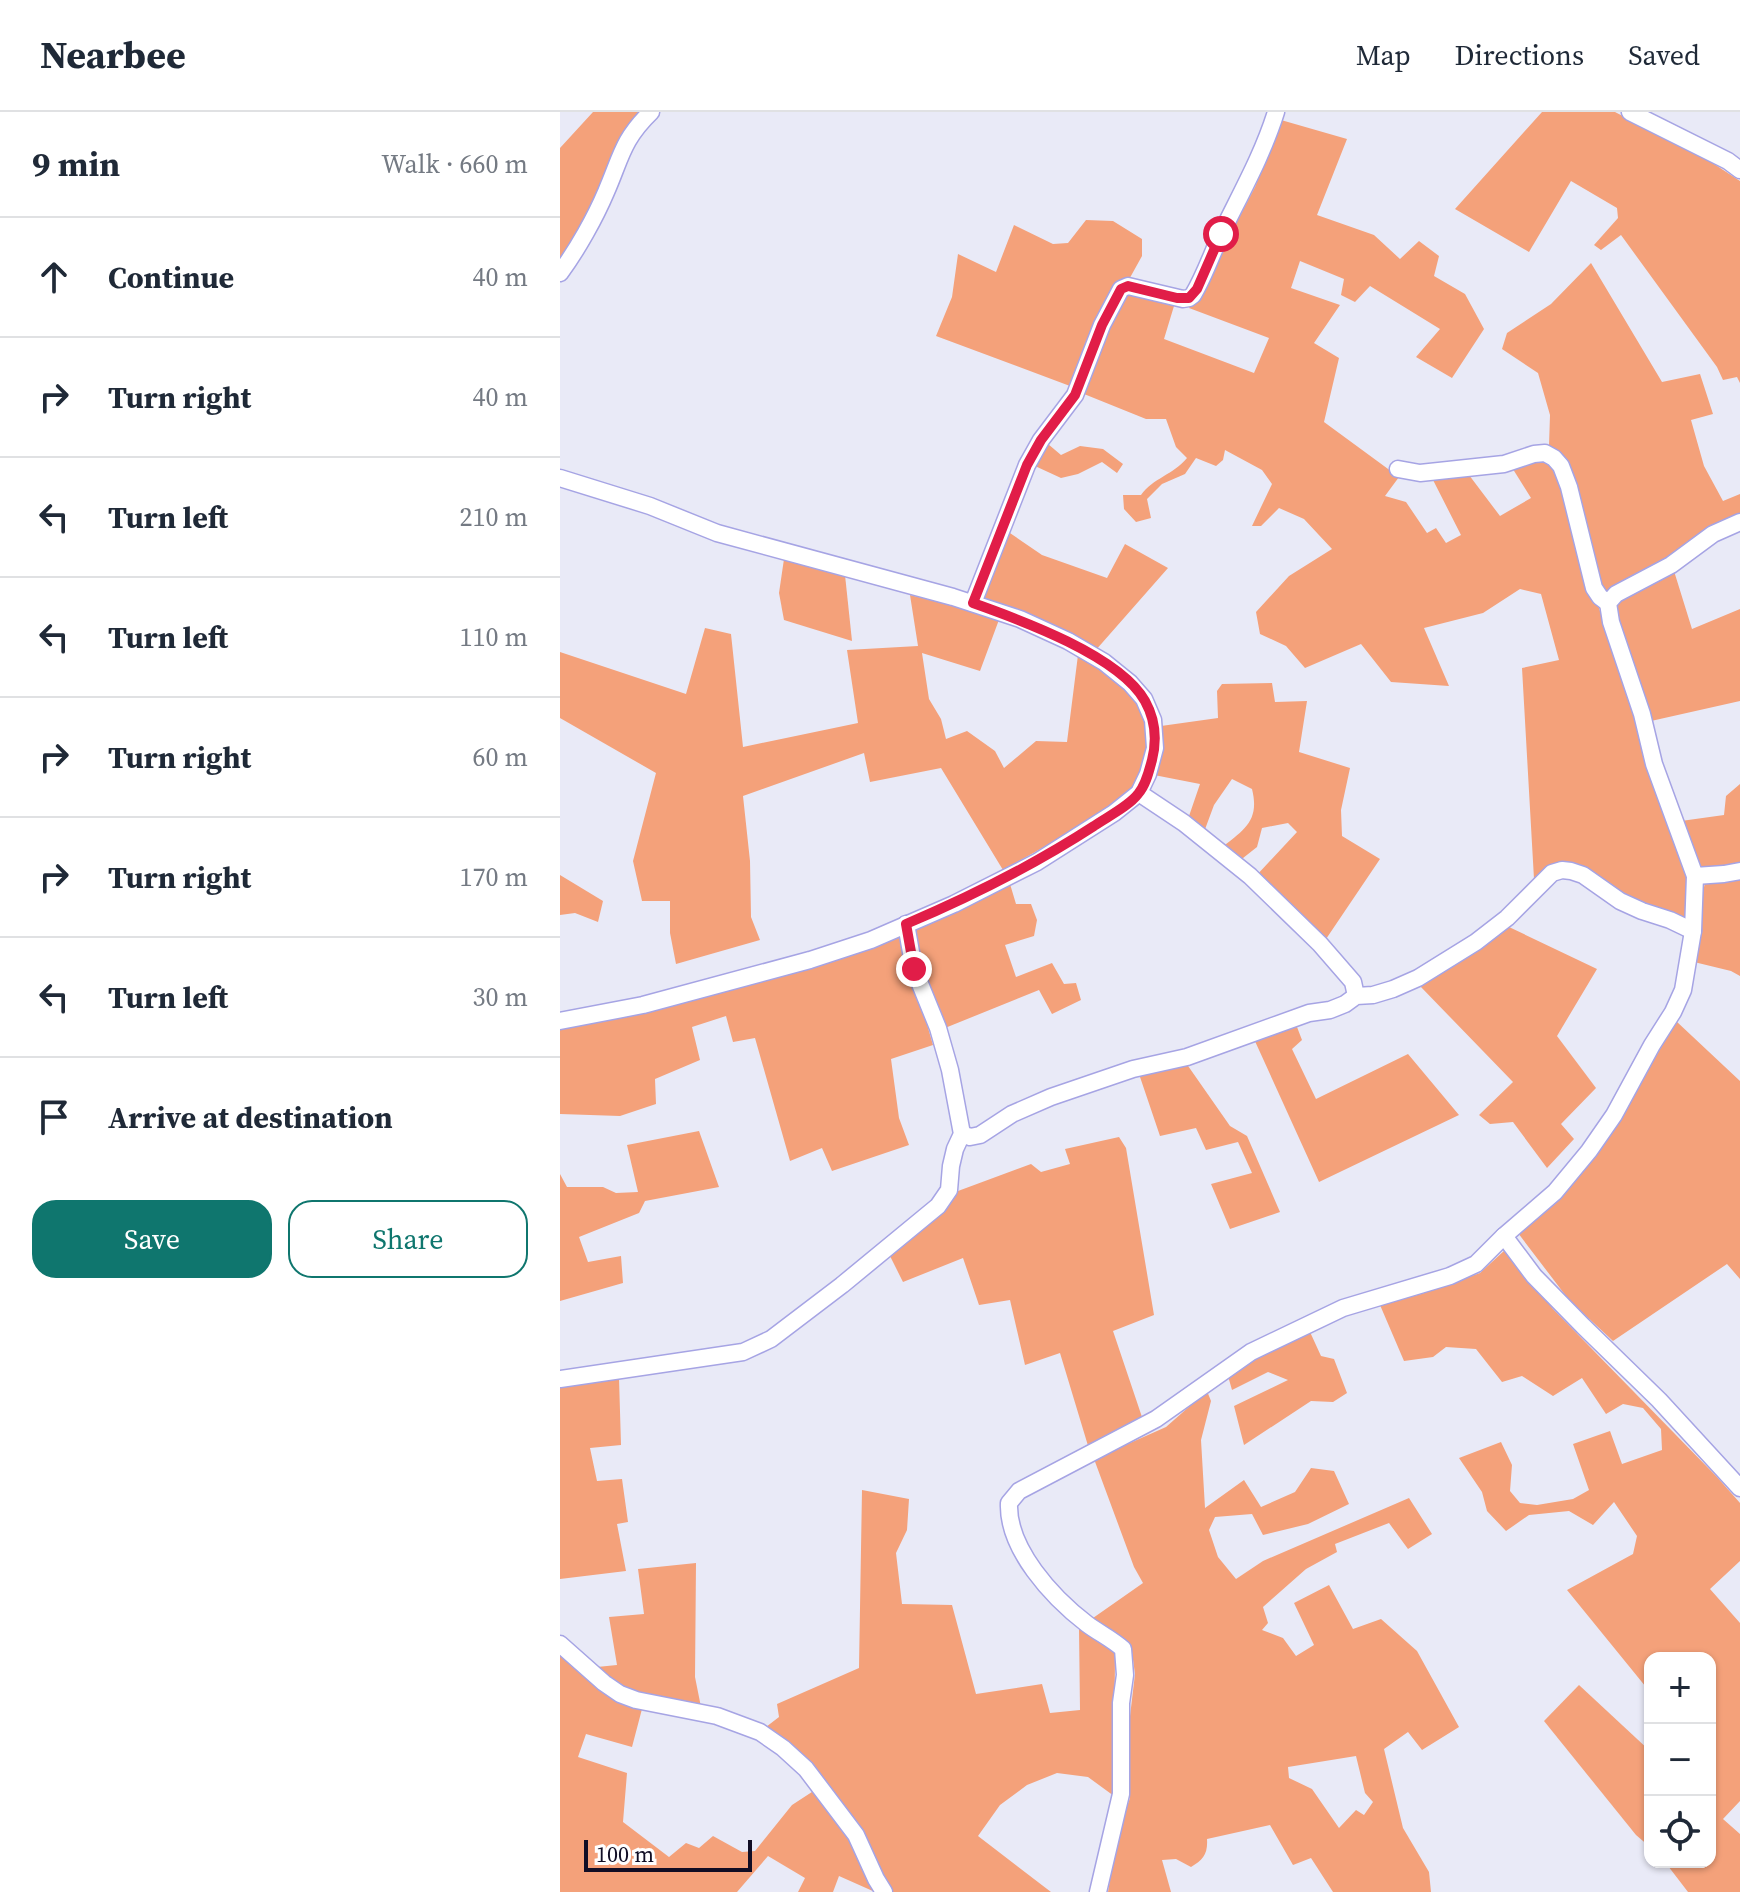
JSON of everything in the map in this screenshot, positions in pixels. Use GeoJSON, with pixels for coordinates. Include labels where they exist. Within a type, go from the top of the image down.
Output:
{"type":"FeatureCollection","features":[{"type":"Feature","properties":{"kind":"street"},"geometry":{"type":"LineString","coordinates":[[560,273],[606,192],[621,150],[651,112]]}},
{"type":"Feature","properties":{"kind":"street"},"geometry":{"type":"LineString","coordinates":[[973,603],[1027,465],[1041,440],[1075,395],[1102,325],[1121,289],[1128,286],[1183,299],[1193,295],[1246,185],[1276,112]]}},
{"type":"Feature","properties":{"kind":"street"},"geometry":{"type":"LineString","coordinates":[[1630,112],[1740,170]]}},
{"type":"Feature","properties":{"kind":"street"},"geometry":{"type":"LineString","coordinates":[[1098,1892],[1121,1794],[1121,1703],[1125,1658],[1123,1649],[1088,1625],[1052,1592],[1024,1556],[1010,1521],[1009,1503],[1012,1498],[1019,1491],[1156,1419],[1251,1352],[1343,1308],[1450,1276],[1476,1264],[1555,1192],[1589,1151],[1614,1115],[1683,990],[1693,931],[1695,876],[1654,764],[1608,603],[1594,588],[1561,466],[1545,453],[1504,464],[1420,473],[1398,469]]}},
{"type":"Feature","properties":{"kind":"street"},"geometry":{"type":"LineString","coordinates":[[560,478],[650,506],[717,533],[973,603],[1020,619],[1068,641],[1104,662],[1130,683],[1144,699],[1153,720],[1155,748],[1139,793],[1114,813],[1037,862],[954,904],[871,940],[810,960],[643,1005],[560,1021]]}},
{"type":"Feature","properties":{"kind":"street"},"geometry":{"type":"LineString","coordinates":[[1608,603],[1616,594],[1671,565],[1713,534],[1740,522]]}},
{"type":"Feature","properties":{"kind":"street"},"geometry":{"type":"LineString","coordinates":[[1139,793],[1184,823],[1250,876],[1320,944],[1353,982],[1356,996]]}},
{"type":"Feature","properties":{"kind":"street"},"geometry":{"type":"LineString","coordinates":[[962,1134],[970,1137],[980,1135],[1012,1114],[1051,1097],[1133,1069],[1187,1057],[1309,1013],[1330,1010],[1356,996],[1373,995],[1418,978],[1507,918],[1552,873],[1562,870],[1583,875],[1620,901],[1693,931]]}},
{"type":"Feature","properties":{"kind":"street"},"geometry":{"type":"LineString","coordinates":[[1695,876],[1740,871]]}},
{"type":"Feature","properties":{"kind":"street"},"geometry":{"type":"LineString","coordinates":[[560,1379],[743,1352],[771,1339],[938,1206],[949,1190],[951,1166],[962,1134],[950,1070],[938,1028],[914,969],[906,924]]}},
{"type":"Feature","properties":{"kind":"street"},"geometry":{"type":"LineString","coordinates":[[1504,1236],[1534,1276],[1667,1408],[1740,1488]]}},
{"type":"Feature","properties":{"kind":"street"},"geometry":{"type":"LineString","coordinates":[[560,1644],[620,1694],[727,1719],[760,1732],[783,1748],[806,1769],[856,1835],[884,1892]]}},
{"type":"Feature","properties":{"kind":"shaded area"},"geometry":{"type":"Polygon","coordinates":[[[593,112],[639,112],[617,145],[601,190],[560,261],[560,148],[593,112]]]}},
{"type":"Feature","properties":{"kind":"shaded area"},"geometry":{"type":"Polygon","coordinates":[[[1542,112],[1615,112],[1711,162],[1740,181],[1740,383],[1737,377],[1723,380],[1717,367],[1621,235],[1601,250],[1594,245],[1618,218],[1617,208],[1571,181],[1529,252],[1455,209],[1542,112]]]}},
{"type":"Feature","properties":{"kind":"shaded area"},"geometry":{"type":"Polygon","coordinates":[[[1281,120],[1347,139],[1317,215],[1374,235],[1400,259],[1419,241],[1439,256],[1434,276],[1465,294],[1484,329],[1452,378],[1416,357],[1440,329],[1370,286],[1355,302],[1341,295],[1344,279],[1300,261],[1291,288],[1340,305],[1314,343],[1339,358],[1324,422],[1399,477],[1385,496],[1406,502],[1427,533],[1436,528],[1446,543],[1461,535],[1432,478],[1469,475],[1500,516],[1531,498],[1511,466],[1534,458],[1555,465],[1630,701],[1640,743],[1691,891],[1690,926],[1646,908],[1584,867],[1551,865],[1534,879],[1522,668],[1559,660],[1541,594],[1520,589],[1483,613],[1424,628],[1449,686],[1391,682],[1361,644],[1305,668],[1286,646],[1260,634],[1256,612],[1289,576],[1332,549],[1304,519],[1279,508],[1261,526],[1252,526],[1272,484],[1262,470],[1225,450],[1223,460],[1216,466],[1196,458],[1185,474],[1162,484],[1147,499],[1151,518],[1136,522],[1124,509],[1123,495],[1141,495],[1187,458],[1176,447],[1166,419],[1146,419],[1084,394],[1122,296],[1132,292],[1174,306],[1164,339],[1254,373],[1269,338],[1189,308],[1255,187],[1281,120]]]}},
{"type":"Feature","properties":{"kind":"shaded area"},"geometry":{"type":"Polygon","coordinates":[[[1086,220],[1113,221],[1142,239],[1142,256],[1070,386],[936,336],[952,297],[958,254],[996,272],[1014,225],[1053,244],[1068,243],[1086,220]]]}},
{"type":"Feature","properties":{"kind":"shaded area"},"geometry":{"type":"Polygon","coordinates":[[[1591,263],[1662,382],[1700,374],[1713,414],[1691,420],[1704,466],[1723,501],[1740,494],[1740,514],[1715,524],[1678,553],[1626,583],[1605,591],[1599,584],[1567,459],[1549,446],[1550,415],[1538,373],[1502,349],[1507,333],[1551,304],[1591,263]]]}},
{"type":"Feature","properties":{"kind":"shaded area"},"geometry":{"type":"Polygon","coordinates":[[[1048,444],[1061,455],[1080,446],[1103,449],[1123,464],[1117,473],[1102,462],[1078,474],[1061,478],[1035,466],[1048,444]]]}},
{"type":"Feature","properties":{"kind":"shaded area"},"geometry":{"type":"Polygon","coordinates":[[[1007,531],[1042,555],[1107,578],[1125,544],[1168,568],[1095,651],[979,601],[1007,531]]]}},
{"type":"Feature","properties":{"kind":"shaded area"},"geometry":{"type":"Polygon","coordinates":[[[784,559],[845,575],[852,641],[784,620],[779,593],[784,559]]]}},
{"type":"Feature","properties":{"kind":"shaded area"},"geometry":{"type":"Polygon","coordinates":[[[1674,571],[1692,629],[1740,609],[1740,701],[1651,721],[1613,606],[1625,594],[1674,571]]]}},
{"type":"Feature","properties":{"kind":"shaded area"},"geometry":{"type":"Polygon","coordinates":[[[910,595],[1000,617],[980,671],[922,653],[929,699],[941,719],[946,739],[967,731],[995,751],[1004,768],[1036,741],[1067,742],[1078,655],[1123,685],[1141,711],[1149,742],[1143,774],[1134,788],[1113,806],[1003,870],[941,768],[870,782],[864,753],[743,796],[750,861],[751,917],[760,940],[676,964],[670,933],[670,901],[642,901],[633,861],[656,773],[560,718],[560,652],[686,694],[705,628],[731,634],[743,747],[858,723],[847,650],[918,646],[910,595]]]}},
{"type":"Feature","properties":{"kind":"shaded area"},"geometry":{"type":"Polygon","coordinates":[[[1272,683],[1275,702],[1307,701],[1299,752],[1350,768],[1341,810],[1342,836],[1380,859],[1324,942],[1255,877],[1297,832],[1288,823],[1262,828],[1257,847],[1238,862],[1221,848],[1243,830],[1252,817],[1252,789],[1232,779],[1214,805],[1204,832],[1188,819],[1200,784],[1154,775],[1161,726],[1218,718],[1217,691],[1222,684],[1272,683]]]}},
{"type":"Feature","properties":{"kind":"shaded area"},"geometry":{"type":"Polygon","coordinates":[[[1740,784],[1740,864],[1698,871],[1681,821],[1724,815],[1726,796],[1740,784]]]}},
{"type":"Feature","properties":{"kind":"shaded area"},"geometry":{"type":"Polygon","coordinates":[[[560,875],[603,901],[598,922],[575,913],[560,915],[560,875]]]}},
{"type":"Feature","properties":{"kind":"shaded area"},"geometry":{"type":"Polygon","coordinates":[[[1740,876],[1740,976],[1694,962],[1699,908],[1705,883],[1740,876]]]}},
{"type":"Feature","properties":{"kind":"shaded area"},"geometry":{"type":"Polygon","coordinates":[[[1010,884],[1016,904],[1031,904],[1037,920],[1034,936],[1005,945],[1016,977],[1052,963],[1064,984],[1076,983],[1081,1000],[1052,1014],[1039,990],[945,1028],[923,974],[915,927],[1010,884]]]}},
{"type":"Feature","properties":{"kind":"shaded area"},"geometry":{"type":"Polygon","coordinates":[[[1509,927],[1597,969],[1557,1036],[1596,1088],[1561,1124],[1574,1139],[1547,1168],[1513,1122],[1490,1124],[1479,1115],[1513,1082],[1419,985],[1509,927]]]}},
{"type":"Feature","properties":{"kind":"shaded area"},"geometry":{"type":"Polygon","coordinates":[[[901,935],[933,1045],[891,1059],[899,1118],[909,1145],[832,1171],[822,1148],[790,1161],[755,1038],[733,1042],[726,1016],[692,1027],[700,1060],[655,1079],[656,1104],[620,1116],[560,1114],[560,1027],[901,935]]]}},
{"type":"Feature","properties":{"kind":"shaded area"},"geometry":{"type":"Polygon","coordinates":[[[1676,1021],[1740,1081],[1740,1279],[1727,1264],[1613,1341],[1569,1300],[1518,1233],[1621,1118],[1676,1021]]]}},
{"type":"Feature","properties":{"kind":"shaded area"},"geometry":{"type":"Polygon","coordinates":[[[1297,1027],[1302,1040],[1292,1049],[1316,1099],[1408,1054],[1459,1115],[1319,1182],[1254,1039],[1297,1027]]]}},
{"type":"Feature","properties":{"kind":"shaded area"},"geometry":{"type":"Polygon","coordinates":[[[1186,1063],[1230,1126],[1247,1136],[1280,1212],[1230,1229],[1211,1184],[1252,1173],[1238,1142],[1206,1150],[1196,1128],[1160,1136],[1139,1074],[1186,1063]]]}},
{"type":"Feature","properties":{"kind":"shaded area"},"geometry":{"type":"Polygon","coordinates":[[[699,1131],[719,1187],[645,1201],[639,1213],[579,1237],[588,1262],[621,1256],[623,1283],[560,1301],[560,1174],[567,1187],[603,1187],[616,1193],[638,1192],[627,1145],[699,1131]]]}},
{"type":"Feature","properties":{"kind":"shaded area"},"geometry":{"type":"Polygon","coordinates":[[[1119,1137],[1126,1148],[1154,1315],[1113,1331],[1143,1420],[1089,1449],[1060,1353],[1025,1365],[1010,1300],[979,1305],[963,1258],[903,1282],[889,1254],[945,1210],[958,1191],[1031,1164],[1041,1172],[1070,1164],[1065,1149],[1119,1137]]]}},
{"type":"Feature","properties":{"kind":"shaded area"},"geometry":{"type":"Polygon","coordinates":[[[1505,1250],[1553,1309],[1740,1503],[1740,1561],[1710,1589],[1740,1623],[1740,1801],[1723,1819],[1740,1834],[1740,1892],[1688,1892],[1670,1868],[1716,1868],[1716,1652],[1644,1652],[1644,1685],[1567,1590],[1633,1554],[1637,1536],[1614,1502],[1593,1525],[1569,1511],[1529,1515],[1506,1531],[1487,1511],[1482,1492],[1459,1458],[1501,1442],[1512,1465],[1510,1491],[1520,1503],[1537,1505],[1573,1499],[1589,1490],[1573,1444],[1610,1431],[1622,1464],[1662,1450],[1661,1429],[1643,1408],[1623,1404],[1606,1414],[1582,1378],[1553,1396],[1522,1376],[1502,1382],[1476,1349],[1446,1347],[1433,1357],[1404,1361],[1380,1305],[1480,1273],[1505,1250]]]}},
{"type":"Feature","properties":{"kind":"shaded area"},"geometry":{"type":"Polygon","coordinates":[[[1310,1332],[1321,1356],[1334,1359],[1347,1393],[1333,1402],[1311,1401],[1244,1445],[1234,1406],[1288,1380],[1268,1372],[1232,1390],[1228,1376],[1310,1332]]]}},
{"type":"Feature","properties":{"kind":"shaded area"},"geometry":{"type":"Polygon","coordinates":[[[619,1378],[621,1445],[590,1448],[597,1481],[622,1479],[628,1522],[617,1524],[626,1571],[560,1579],[560,1385],[619,1378]]]}},
{"type":"Feature","properties":{"kind":"shaded area"},"geometry":{"type":"Polygon","coordinates":[[[1207,1391],[1211,1401],[1201,1440],[1205,1508],[1244,1480],[1261,1507],[1295,1492],[1311,1468],[1334,1471],[1349,1504],[1308,1524],[1263,1535],[1252,1514],[1215,1517],[1209,1530],[1218,1557],[1236,1579],[1263,1561],[1409,1498],[1432,1534],[1408,1549],[1389,1523],[1335,1544],[1337,1552],[1306,1569],[1263,1607],[1268,1623],[1262,1630],[1283,1638],[1296,1656],[1314,1645],[1294,1603],[1329,1585],[1353,1629],[1381,1619],[1417,1651],[1459,1727],[1422,1750],[1408,1732],[1384,1749],[1403,1828],[1429,1872],[1431,1892],[1333,1892],[1311,1858],[1293,1865],[1270,1825],[1207,1839],[1204,1856],[1191,1867],[1176,1859],[1162,1860],[1171,1892],[1108,1892],[1117,1835],[1130,1798],[1128,1733],[1135,1674],[1132,1652],[1093,1618],[1143,1583],[1134,1567],[1094,1459],[1166,1427],[1207,1391]],[[1356,1756],[1288,1767],[1289,1778],[1312,1789],[1339,1828],[1356,1810],[1364,1815],[1373,1802],[1365,1793],[1356,1756]]]}},
{"type":"Feature","properties":{"kind":"shaded area"},"geometry":{"type":"Polygon","coordinates":[[[862,1490],[909,1499],[907,1530],[896,1553],[902,1604],[952,1605],[976,1694],[1042,1684],[1050,1713],[1080,1710],[1079,1628],[1115,1652],[1114,1796],[1088,1777],[1057,1773],[1027,1785],[1000,1805],[978,1836],[1051,1892],[887,1892],[862,1833],[817,1770],[766,1727],[779,1717],[777,1704],[859,1668],[862,1490]]]}},
{"type":"Feature","properties":{"kind":"shaded area"},"geometry":{"type":"Polygon","coordinates":[[[696,1563],[695,1677],[701,1707],[639,1696],[615,1683],[597,1667],[617,1665],[609,1617],[644,1614],[638,1569],[696,1563]]]}},
{"type":"Feature","properties":{"kind":"shaded area"},"geometry":{"type":"Polygon","coordinates":[[[560,1653],[642,1709],[632,1747],[586,1734],[578,1757],[627,1773],[623,1822],[669,1857],[686,1843],[699,1848],[713,1836],[742,1852],[755,1851],[792,1805],[815,1790],[856,1846],[875,1892],[839,1876],[833,1892],[798,1892],[805,1878],[768,1856],[737,1892],[560,1892],[560,1653]]]}},
{"type":"Feature","properties":{"kind":"shaded area"},"geometry":{"type":"Polygon","coordinates":[[[1579,1685],[1644,1745],[1644,1842],[1636,1835],[1544,1721],[1579,1685]]]}},
{"type":"Feature","properties":{"kind":"route"},"geometry":{"type":"LineString","coordinates":[[914,969],[906,924],[954,904],[1037,862],[1114,813],[1139,793],[1148,774],[1155,748],[1153,720],[1144,699],[1130,683],[1104,662],[1068,641],[1020,619],[973,603],[1027,465],[1041,440],[1075,395],[1102,325],[1121,289],[1128,286],[1189,298],[1197,289],[1221,234]]}}]}
